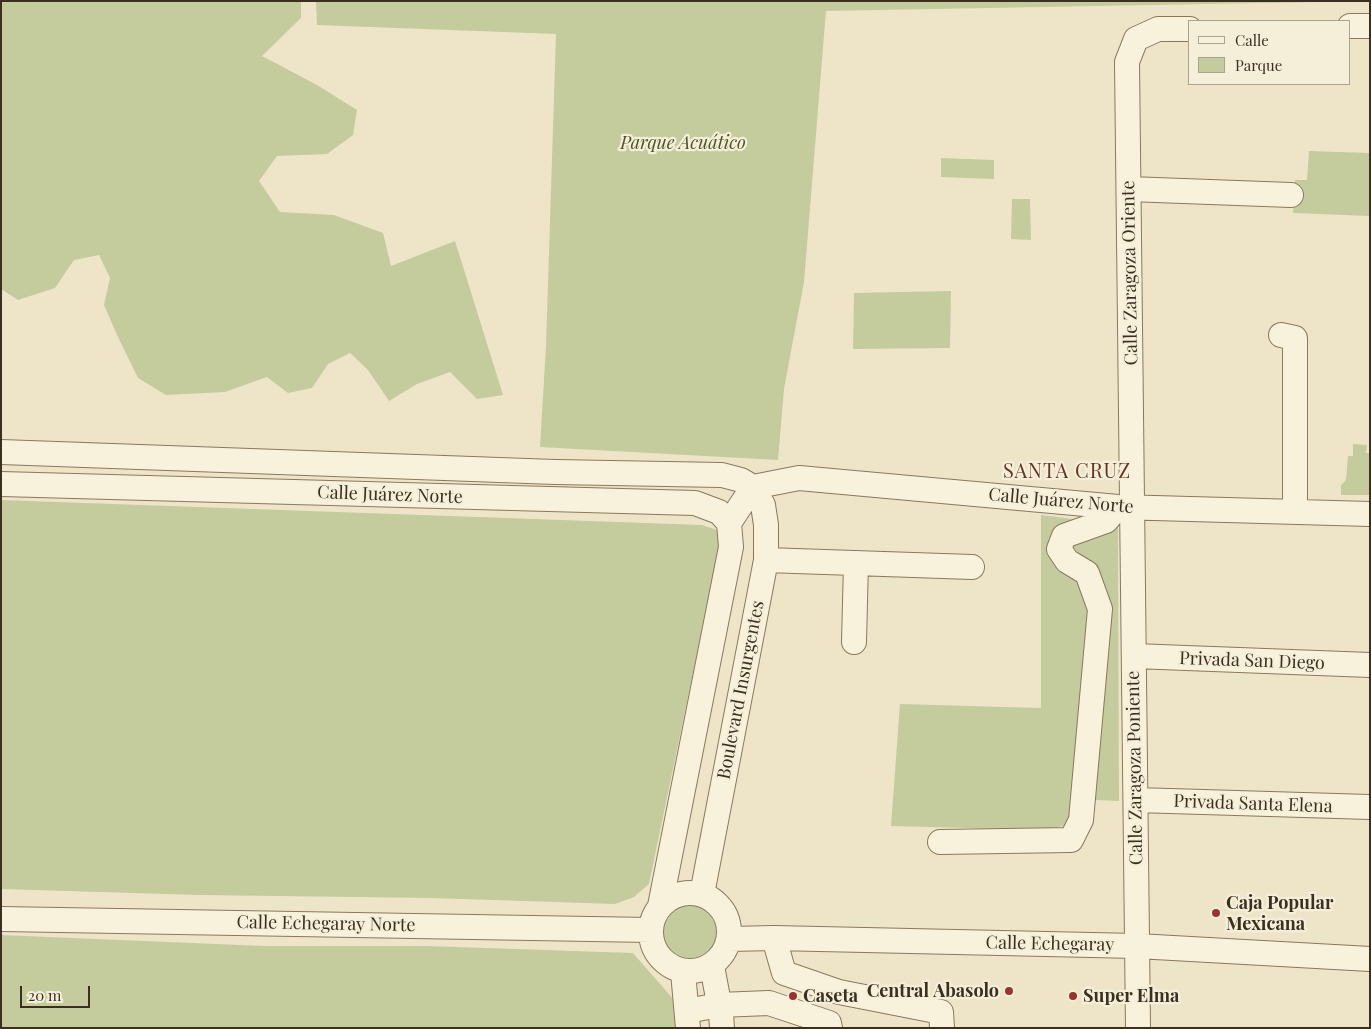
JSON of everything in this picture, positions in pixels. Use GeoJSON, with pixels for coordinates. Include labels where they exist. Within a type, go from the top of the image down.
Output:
{"type":"FeatureCollection","features":[{"type":"Feature","properties":{"kind":"street"},"geometry":{"type":"LineString","coordinates":[[1351,26],[1370,26]]}},
{"type":"Feature","properties":{"kind":"street","name":"Calle Zaragoza Oriente"},"geometry":{"type":"LineString","coordinates":[[1125,508],[1128,189],[1127,62],[1136,39],[1158,29],[1188,29]]}},
{"type":"Feature","properties":{"kind":"street"},"geometry":{"type":"LineString","coordinates":[[1128,189],[1291,195]]}},
{"type":"Feature","properties":{"kind":"street"},"geometry":{"type":"LineString","coordinates":[[1282,335],[1295,338],[1295,512]]}},
{"type":"Feature","properties":{"kind":"street","name":"Calle Juárez Norte"},"geometry":{"type":"LineString","coordinates":[[1,452],[535,472],[722,475],[741,480],[753,487],[799,478],[1125,508],[1370,514]]}},
{"type":"Feature","properties":{"kind":"street","name":"Calle Juárez Norte"},"geometry":{"type":"LineString","coordinates":[[1,484],[695,503],[719,512],[729,523]]}},
{"type":"Feature","properties":{"kind":"street"},"geometry":{"type":"LineString","coordinates":[[660,906],[679,893],[702,894],[718,904],[728,920],[729,939],[723,954],[712,966],[698,972],[683,972],[666,964],[654,949],[650,930],[653,917],[660,906],[730,547],[729,523],[753,487]]}},
{"type":"Feature","properties":{"kind":"street","name":"Boulevard Insurgentes"},"geometry":{"type":"LineString","coordinates":[[702,894],[766,560],[766,525],[763,505],[753,487]]}},
{"type":"Feature","properties":{"kind":"street"},"geometry":{"type":"LineString","coordinates":[[940,842],[1071,840],[1081,820],[1100,609],[1086,573],[1066,561],[1059,549],[1064,536],[1106,521],[1125,508]]}},
{"type":"Feature","properties":{"kind":"street","name":"Calle Zaragoza Poniente"},"geometry":{"type":"LineString","coordinates":[[1125,508],[1134,656],[1138,1028]]}},
{"type":"Feature","properties":{"kind":"street"},"geometry":{"type":"LineString","coordinates":[[766,560],[972,567]]}},
{"type":"Feature","properties":{"kind":"street"},"geometry":{"type":"LineString","coordinates":[[854,642],[856,563]]}},
{"type":"Feature","properties":{"kind":"street","name":"Privada San Diego"},"geometry":{"type":"LineString","coordinates":[[1134,656],[1370,665]]}},
{"type":"Feature","properties":{"kind":"street","name":"Privada Santa Elena"},"geometry":{"type":"LineString","coordinates":[[1136,800],[1370,807]]}},
{"type":"Feature","properties":{"kind":"street","name":"Calle Echegaray Norte"},"geometry":{"type":"LineString","coordinates":[[1,919],[650,930]]}},
{"type":"Feature","properties":{"kind":"street"},"geometry":{"type":"LineString","coordinates":[[774,938],[784,974],[839,992],[941,1012],[942,1028]]}},
{"type":"Feature","properties":{"kind":"street","name":"Calle Echegaray"},"geometry":{"type":"LineString","coordinates":[[729,939],[774,938],[1137,946],[1370,959]]}},
{"type":"Feature","properties":{"kind":"street"},"geometry":{"type":"LineString","coordinates":[[712,966],[721,1016]]}},
{"type":"Feature","properties":{"kind":"street"},"geometry":{"type":"LineString","coordinates":[[683,972],[687,1019],[721,1016],[769,1003],[829,1023],[830,1028]]}},
{"type":"Feature","properties":{"kind":"green space"},"geometry":{"type":"Polygon","coordinates":[[[1,1],[301,1],[301,18],[262,56],[317,85],[357,110],[353,135],[327,154],[277,156],[259,181],[280,212],[334,215],[383,233],[391,266],[455,241],[503,395],[477,399],[450,372],[417,384],[389,401],[368,370],[350,353],[328,364],[312,388],[288,393],[267,377],[225,392],[166,395],[138,378],[118,337],[104,305],[110,278],[99,255],[74,260],[55,288],[18,300],[1,289],[1,1]]]}},
{"type":"Feature","properties":{"kind":"green space","name":"Parque Acuático"},"geometry":{"type":"Polygon","coordinates":[[[316,1],[1370,1],[826,11],[804,282],[784,389],[778,460],[540,447],[546,346],[556,34],[317,25],[316,1]]]}},
{"type":"Feature","properties":{"kind":"green space"},"geometry":{"type":"Polygon","coordinates":[[[1309,151],[1370,153],[1370,216],[1293,213],[1295,180],[1307,180],[1309,151]]]}},
{"type":"Feature","properties":{"kind":"green space"},"geometry":{"type":"Polygon","coordinates":[[[941,158],[994,160],[994,179],[941,177],[941,158]]]}},
{"type":"Feature","properties":{"kind":"green space"},"geometry":{"type":"Polygon","coordinates":[[[1012,199],[1030,199],[1031,240],[1011,239],[1012,199]]]}},
{"type":"Feature","properties":{"kind":"green space"},"geometry":{"type":"Polygon","coordinates":[[[951,291],[950,348],[853,349],[854,293],[951,291]]]}},
{"type":"Feature","properties":{"kind":"green space"},"geometry":{"type":"Polygon","coordinates":[[[1353,444],[1367,445],[1366,453],[1370,453],[1370,495],[1341,495],[1341,485],[1346,480],[1348,456],[1353,456],[1353,444]]]}},
{"type":"Feature","properties":{"kind":"green space"},"geometry":{"type":"Polygon","coordinates":[[[1,500],[702,525],[720,531],[719,548],[649,884],[634,897],[615,904],[431,898],[199,895],[1,889],[1,500]]]}},
{"type":"Feature","properties":{"kind":"green space"},"geometry":{"type":"Polygon","coordinates":[[[1041,515],[1088,521],[1056,534],[1079,577],[1089,601],[1070,825],[1041,830],[891,826],[900,704],[1041,708],[1041,515]]]}},
{"type":"Feature","properties":{"kind":"green space"},"geometry":{"type":"Polygon","coordinates":[[[1118,521],[1119,801],[1094,800],[1108,599],[1068,552],[1067,538],[1118,521]]]}},
{"type":"Feature","properties":{"kind":"green space"},"geometry":{"type":"Polygon","coordinates":[[[684,900],[696,900],[713,909],[720,920],[722,932],[720,944],[713,955],[696,964],[684,964],[672,959],[663,950],[658,938],[658,926],[663,914],[672,905],[684,900]]]}},
{"type":"Feature","properties":{"kind":"green space"},"geometry":{"type":"Polygon","coordinates":[[[1,935],[264,946],[427,946],[633,953],[675,1001],[682,1028],[1,1028],[1,935]]]}},
{"type":"Feature","properties":{"kind":"place","name":"Caja Popular Mexicana"},"geometry":{"type":"Point","coordinates":[1216,913]}},
{"type":"Feature","properties":{"kind":"place","name":"Central Abasolo"},"geometry":{"type":"Point","coordinates":[1009,991]}},
{"type":"Feature","properties":{"kind":"place","name":"Caseta"},"geometry":{"type":"Point","coordinates":[793,996]}},
{"type":"Feature","properties":{"kind":"place","name":"Super Elma"},"geometry":{"type":"Point","coordinates":[1073,996]}},
{"type":"Feature","properties":{"kind":"district","name":"SANTA CRUZ"},"geometry":{"type":"Point","coordinates":[1067,472]}}]}
